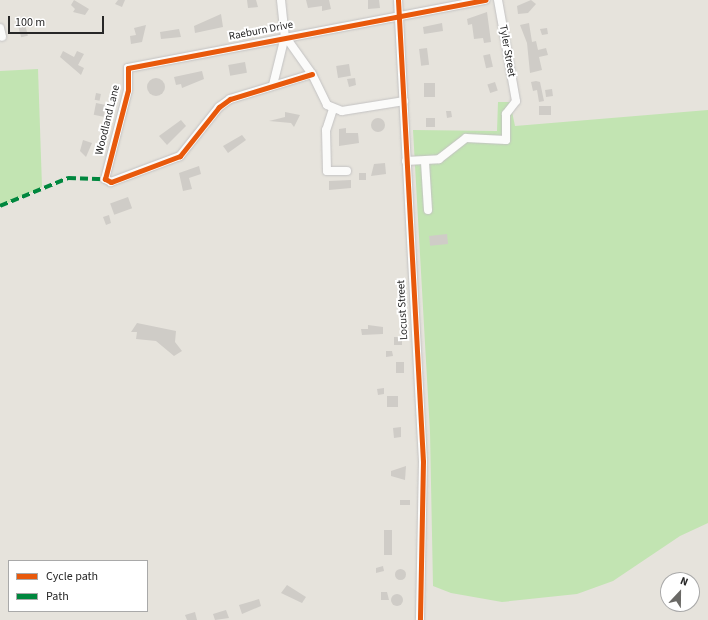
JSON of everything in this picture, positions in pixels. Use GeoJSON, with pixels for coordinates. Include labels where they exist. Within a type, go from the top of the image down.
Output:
{"type":"FeatureCollection","features":[{"type":"Feature","properties":{"kind":"street"},"geometry":{"type":"LineString","coordinates":[[281,0],[285,36],[273,85],[312,74]]}},
{"type":"Feature","properties":{"kind":"street","name":"Locust Street"},"geometry":{"type":"LineString","coordinates":[[398,0],[424,491],[420,620]]}},
{"type":"Feature","properties":{"kind":"street","name":"Raeburn Drive"},"geometry":{"type":"LineString","coordinates":[[128,68],[285,36],[486,0]]}},
{"type":"Feature","properties":{"kind":"street","name":"Tyler Street"},"geometry":{"type":"LineString","coordinates":[[425,162],[439,159],[466,138],[506,140],[506,114],[516,101],[498,0]]}},
{"type":"Feature","properties":{"kind":"street"},"geometry":{"type":"LineString","coordinates":[[285,36],[312,74],[322,100],[333,109],[404,101]]}},
{"type":"Feature","properties":{"kind":"street","name":"Woodland Lane"},"geometry":{"type":"LineString","coordinates":[[128,68],[128,90],[105,176],[111,182],[180,156],[219,107],[244,93],[273,85]]}},
{"type":"Feature","properties":{"kind":"street"},"geometry":{"type":"LineString","coordinates":[[333,109],[326,130],[327,171],[347,171]]}},
{"type":"Feature","properties":{"kind":"street"},"geometry":{"type":"LineString","coordinates":[[406,161],[425,162],[428,210]]}},
{"type":"Feature","properties":{"kind":"green space"},"geometry":{"type":"Polygon","coordinates":[[[38,69],[42,187],[0,207],[0,71],[38,69]]]}},
{"type":"Feature","properties":{"kind":"green space"},"geometry":{"type":"Polygon","coordinates":[[[498,102],[510,102],[515,126],[708,110],[708,523],[680,536],[613,581],[577,594],[502,602],[451,593],[433,586],[430,432],[413,130],[497,131],[498,102]]]}},
{"type":"Feature","properties":{"kind":"building"},"geometry":{"type":"Polygon","coordinates":[[[74,0],[89,9],[85,15],[73,12],[75,9],[71,5],[74,0]]]}},
{"type":"Feature","properties":{"kind":"building"},"geometry":{"type":"Polygon","coordinates":[[[118,0],[125,0],[122,7],[115,4],[118,0]]]}},
{"type":"Feature","properties":{"kind":"building"},"geometry":{"type":"Polygon","coordinates":[[[247,0],[256,0],[258,7],[248,8],[247,0]]]}},
{"type":"Feature","properties":{"kind":"building"},"geometry":{"type":"Polygon","coordinates":[[[306,0],[329,0],[331,9],[322,11],[322,6],[308,8],[306,0]]]}},
{"type":"Feature","properties":{"kind":"building"},"geometry":{"type":"Polygon","coordinates":[[[368,0],[379,0],[380,8],[368,9],[368,0]]]}},
{"type":"Feature","properties":{"kind":"building"},"geometry":{"type":"Polygon","coordinates":[[[531,0],[536,4],[528,13],[518,14],[517,6],[531,0]]]}},
{"type":"Feature","properties":{"kind":"building"},"geometry":{"type":"Polygon","coordinates":[[[487,12],[491,42],[484,43],[483,38],[474,39],[472,24],[468,25],[467,19],[487,12]]]}},
{"type":"Feature","properties":{"kind":"building"},"geometry":{"type":"Polygon","coordinates":[[[221,14],[223,27],[195,33],[194,26],[221,14]]]}},
{"type":"Feature","properties":{"kind":"building"},"geometry":{"type":"Polygon","coordinates":[[[442,23],[443,31],[424,34],[423,27],[442,23]]]}},
{"type":"Feature","properties":{"kind":"building"},"geometry":{"type":"Polygon","coordinates":[[[529,23],[532,42],[536,41],[538,50],[546,48],[548,55],[539,57],[542,70],[530,73],[527,43],[520,25],[529,23]]]}},
{"type":"Feature","properties":{"kind":"building"},"geometry":{"type":"Polygon","coordinates":[[[25,24],[28,36],[21,37],[18,26],[25,24]]]}},
{"type":"Feature","properties":{"kind":"building"},"geometry":{"type":"Polygon","coordinates":[[[146,25],[142,42],[131,44],[130,36],[136,35],[134,28],[146,25]]]}},
{"type":"Feature","properties":{"kind":"building"},"geometry":{"type":"Polygon","coordinates":[[[547,28],[548,34],[542,35],[540,29],[547,28]]]}},
{"type":"Feature","properties":{"kind":"building"},"geometry":{"type":"Polygon","coordinates":[[[179,29],[181,37],[161,39],[160,32],[179,29]]]}},
{"type":"Feature","properties":{"kind":"building"},"geometry":{"type":"Polygon","coordinates":[[[427,48],[429,65],[421,66],[419,49],[427,48]]]}},
{"type":"Feature","properties":{"kind":"building"},"geometry":{"type":"Polygon","coordinates":[[[63,51],[74,57],[77,51],[84,54],[78,65],[84,68],[81,75],[60,57],[63,51]]]}},
{"type":"Feature","properties":{"kind":"building"},"geometry":{"type":"Polygon","coordinates":[[[490,54],[493,67],[486,68],[483,56],[490,54]]]}},
{"type":"Feature","properties":{"kind":"building"},"geometry":{"type":"Polygon","coordinates":[[[245,62],[247,73],[230,76],[228,65],[245,62]]]}},
{"type":"Feature","properties":{"kind":"building"},"geometry":{"type":"Polygon","coordinates":[[[349,64],[351,76],[338,78],[336,66],[349,64]]]}},
{"type":"Feature","properties":{"kind":"building"},"geometry":{"type":"Polygon","coordinates":[[[202,71],[204,79],[182,88],[181,84],[176,85],[174,77],[202,71]]]}},
{"type":"Feature","properties":{"kind":"building"},"geometry":{"type":"Polygon","coordinates":[[[156,78],[162,81],[165,87],[162,93],[156,96],[150,93],[147,87],[150,81],[156,78]]]}},
{"type":"Feature","properties":{"kind":"building"},"geometry":{"type":"Polygon","coordinates":[[[355,78],[356,85],[349,87],[347,79],[355,78]]]}},
{"type":"Feature","properties":{"kind":"building"},"geometry":{"type":"Polygon","coordinates":[[[495,82],[498,91],[490,93],[487,84],[495,82]]]}},
{"type":"Feature","properties":{"kind":"building"},"geometry":{"type":"Polygon","coordinates":[[[531,82],[540,82],[544,101],[539,102],[537,90],[533,91],[531,82]]]}},
{"type":"Feature","properties":{"kind":"building"},"geometry":{"type":"Polygon","coordinates":[[[424,83],[435,83],[435,97],[424,97],[424,83]]]}},
{"type":"Feature","properties":{"kind":"building"},"geometry":{"type":"Polygon","coordinates":[[[552,89],[553,96],[546,97],[545,90],[552,89]]]}},
{"type":"Feature","properties":{"kind":"building"},"geometry":{"type":"Polygon","coordinates":[[[96,93],[101,94],[100,101],[95,100],[96,93]]]}},
{"type":"Feature","properties":{"kind":"building"},"geometry":{"type":"Polygon","coordinates":[[[96,103],[106,105],[104,117],[94,115],[96,103]]]}},
{"type":"Feature","properties":{"kind":"building"},"geometry":{"type":"Polygon","coordinates":[[[539,106],[551,106],[551,115],[539,115],[539,106]]]}},
{"type":"Feature","properties":{"kind":"building"},"geometry":{"type":"Polygon","coordinates":[[[446,111],[451,111],[452,117],[447,118],[446,111]]]}},
{"type":"Feature","properties":{"kind":"building"},"geometry":{"type":"Polygon","coordinates":[[[285,112],[300,115],[294,127],[291,123],[269,121],[285,117],[285,112]]]}},
{"type":"Feature","properties":{"kind":"building"},"geometry":{"type":"Polygon","coordinates":[[[378,118],[383,120],[385,125],[383,130],[378,132],[373,130],[371,125],[373,120],[378,118]]]}},
{"type":"Feature","properties":{"kind":"building"},"geometry":{"type":"Polygon","coordinates":[[[426,118],[435,118],[435,127],[426,127],[426,118]]]}},
{"type":"Feature","properties":{"kind":"building"},"geometry":{"type":"Polygon","coordinates":[[[181,120],[186,126],[167,145],[159,136],[181,120]]]}},
{"type":"Feature","properties":{"kind":"building"},"geometry":{"type":"Polygon","coordinates":[[[346,128],[346,133],[358,133],[359,143],[339,146],[339,129],[346,128]]]}},
{"type":"Feature","properties":{"kind":"building"},"geometry":{"type":"Polygon","coordinates":[[[242,135],[246,140],[228,153],[223,146],[242,135]]]}},
{"type":"Feature","properties":{"kind":"building"},"geometry":{"type":"Polygon","coordinates":[[[83,140],[92,143],[86,157],[80,151],[83,140]]]}},
{"type":"Feature","properties":{"kind":"building"},"geometry":{"type":"Polygon","coordinates":[[[385,163],[386,174],[371,176],[374,164],[385,163]]]}},
{"type":"Feature","properties":{"kind":"building"},"geometry":{"type":"Polygon","coordinates":[[[199,166],[201,174],[189,178],[192,189],[183,191],[179,173],[199,166]]]}},
{"type":"Feature","properties":{"kind":"building"},"geometry":{"type":"Polygon","coordinates":[[[359,173],[366,173],[366,180],[359,180],[359,173]]]}},
{"type":"Feature","properties":{"kind":"building"},"geometry":{"type":"Polygon","coordinates":[[[351,180],[351,188],[329,190],[329,181],[351,180]]]}},
{"type":"Feature","properties":{"kind":"building"},"geometry":{"type":"Polygon","coordinates":[[[128,197],[132,208],[114,215],[110,203],[128,197]]]}},
{"type":"Feature","properties":{"kind":"building"},"geometry":{"type":"Polygon","coordinates":[[[109,215],[111,223],[106,225],[103,217],[109,215]]]}},
{"type":"Feature","properties":{"kind":"building"},"geometry":{"type":"Polygon","coordinates":[[[447,234],[448,244],[430,246],[429,236],[447,234]]]}},
{"type":"Feature","properties":{"kind":"building"},"geometry":{"type":"Polygon","coordinates":[[[137,323],[176,331],[175,342],[182,351],[174,356],[156,341],[136,339],[137,332],[131,332],[137,323]]]}},
{"type":"Feature","properties":{"kind":"building"},"geometry":{"type":"Polygon","coordinates":[[[368,325],[383,327],[383,334],[362,335],[361,329],[368,329],[368,325]]]}},
{"type":"Feature","properties":{"kind":"building"},"geometry":{"type":"Polygon","coordinates":[[[394,337],[402,337],[402,345],[394,345],[394,337]]]}},
{"type":"Feature","properties":{"kind":"building"},"geometry":{"type":"Polygon","coordinates":[[[386,351],[392,351],[393,356],[386,357],[386,351]]]}},
{"type":"Feature","properties":{"kind":"building"},"geometry":{"type":"Polygon","coordinates":[[[396,362],[404,362],[404,373],[396,373],[396,362]]]}},
{"type":"Feature","properties":{"kind":"building"},"geometry":{"type":"Polygon","coordinates":[[[384,388],[384,394],[378,395],[377,389],[384,388]]]}},
{"type":"Feature","properties":{"kind":"building"},"geometry":{"type":"Polygon","coordinates":[[[387,396],[398,396],[398,407],[387,407],[387,396]]]}},
{"type":"Feature","properties":{"kind":"building"},"geometry":{"type":"Polygon","coordinates":[[[401,427],[401,437],[394,438],[393,428],[401,427]]]}},
{"type":"Feature","properties":{"kind":"building"},"geometry":{"type":"Polygon","coordinates":[[[406,466],[405,480],[391,476],[391,471],[406,466]]]}},
{"type":"Feature","properties":{"kind":"building"},"geometry":{"type":"Polygon","coordinates":[[[400,500],[410,500],[410,505],[400,505],[400,500]]]}},
{"type":"Feature","properties":{"kind":"building"},"geometry":{"type":"Polygon","coordinates":[[[384,530],[392,530],[392,555],[384,555],[384,530]]]}},
{"type":"Feature","properties":{"kind":"building"},"geometry":{"type":"Polygon","coordinates":[[[383,566],[384,571],[376,573],[376,568],[383,566]]]}},
{"type":"Feature","properties":{"kind":"building"},"geometry":{"type":"Polygon","coordinates":[[[400,568],[404,570],[406,574],[404,578],[400,580],[396,578],[394,574],[396,570],[400,568]]]}},
{"type":"Feature","properties":{"kind":"building"},"geometry":{"type":"Polygon","coordinates":[[[287,585],[306,597],[302,603],[281,593],[287,585]]]}},
{"type":"Feature","properties":{"kind":"building"},"geometry":{"type":"Polygon","coordinates":[[[381,592],[387,592],[389,600],[381,600],[381,592]]]}},
{"type":"Feature","properties":{"kind":"building"},"geometry":{"type":"Polygon","coordinates":[[[395,594],[399,594],[403,600],[399,606],[395,606],[391,602],[391,598],[395,594]]]}},
{"type":"Feature","properties":{"kind":"building"},"geometry":{"type":"Polygon","coordinates":[[[259,599],[261,606],[242,614],[239,605],[259,599]]]}},
{"type":"Feature","properties":{"kind":"building"},"geometry":{"type":"Polygon","coordinates":[[[226,610],[229,618],[215,620],[213,614],[226,610]]]}},
{"type":"Feature","properties":{"kind":"building"},"geometry":{"type":"Polygon","coordinates":[[[195,612],[197,620],[187,620],[185,615],[195,612]]]}},
{"type":"Feature","properties":{"kind":"marked path"},"geometry":{"type":"LineString","coordinates":[[0,206],[68,178],[105,179]]}},
{"type":"Feature","properties":{"kind":"cycle path"},"geometry":{"type":"LineString","coordinates":[[398,0],[423,461],[420,620]]}},
{"type":"Feature","properties":{"kind":"cycle path"},"geometry":{"type":"LineString","coordinates":[[312,74],[230,99],[219,107],[180,156],[111,182],[105,179],[128,90],[128,68],[486,0]]}}]}
